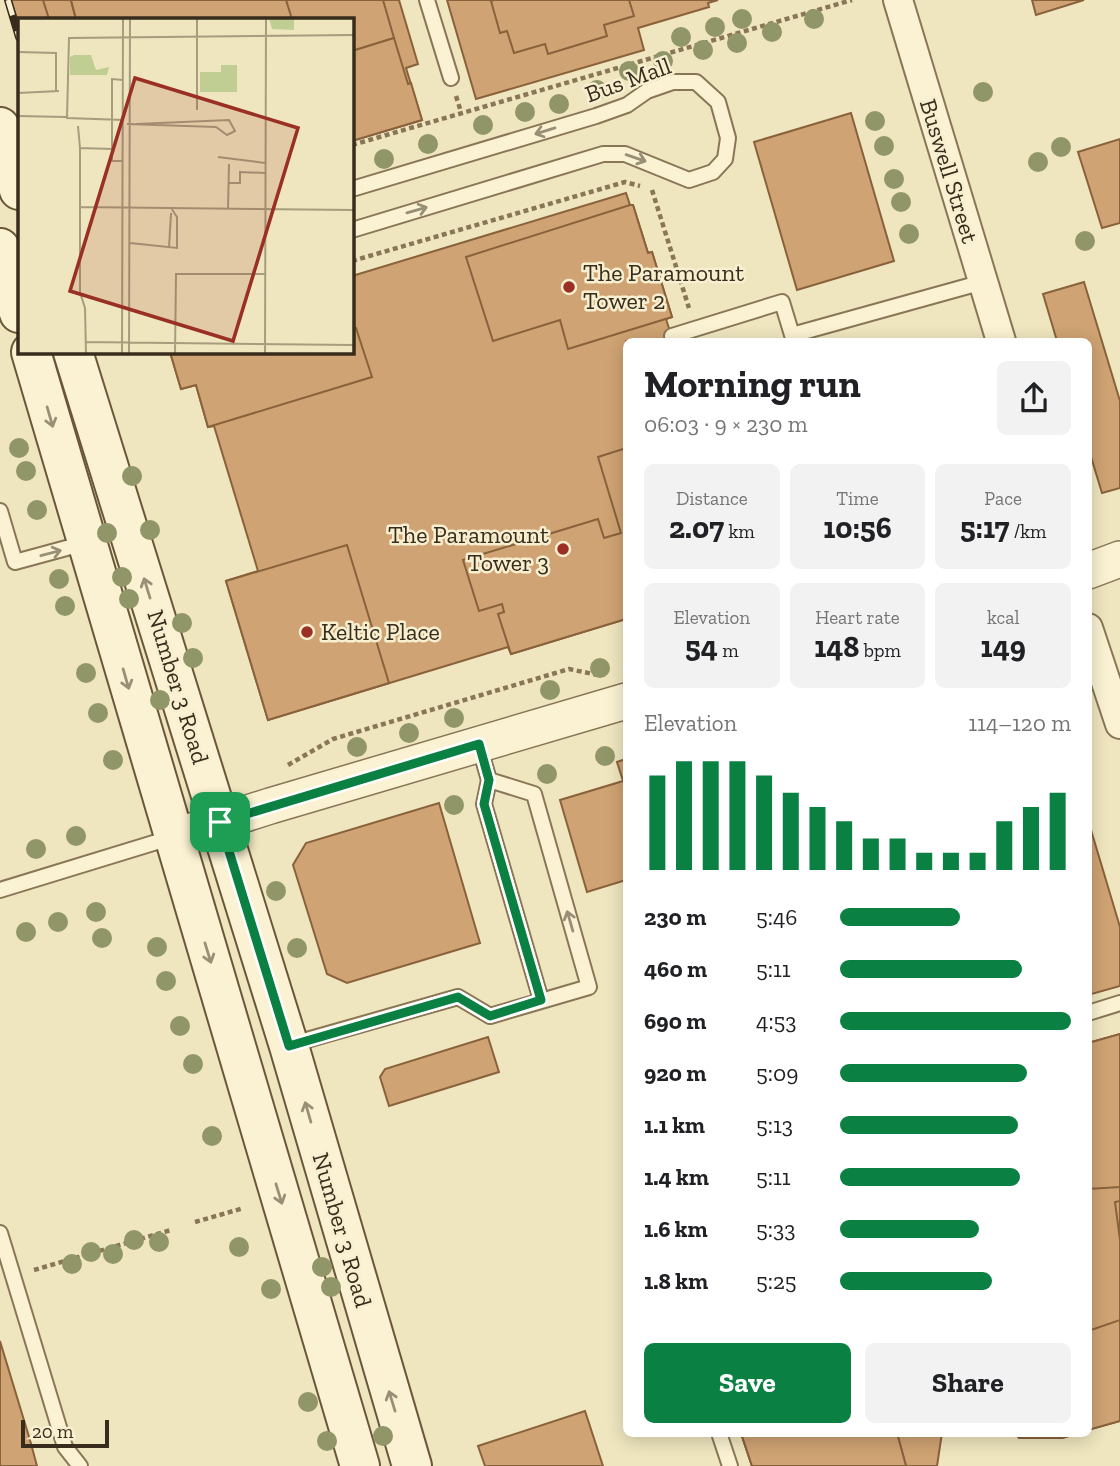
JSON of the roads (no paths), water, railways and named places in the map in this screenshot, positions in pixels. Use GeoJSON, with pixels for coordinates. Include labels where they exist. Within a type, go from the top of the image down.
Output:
{"type":"FeatureCollection","features":[{"type":"Feature","properties":{"kind":"main road"},"geometry":{"type":"LineString","coordinates":[[0,127],[18,187]]}},
{"type":"Feature","properties":{"kind":"main road","name":"Number 3 Road"},"geometry":{"type":"LineString","coordinates":[[32,354],[360,1466]]}},
{"type":"Feature","properties":{"kind":"main road","name":"Number 3 Road"},"geometry":{"type":"LineString","coordinates":[[74,354],[289,1046],[412,1466]]}},
{"type":"Feature","properties":{"kind":"street","name":"Buswell Street"},"geometry":{"type":"LineString","coordinates":[[898,0],[1000,338]]}},
{"type":"Feature","properties":{"kind":"street"},"geometry":{"type":"LineString","coordinates":[[1092,570],[1120,559]]}},
{"type":"Feature","properties":{"kind":"street"},"geometry":{"type":"LineString","coordinates":[[1092,640],[1120,724]]}},
{"type":"Feature","properties":{"kind":"street"},"geometry":{"type":"LineString","coordinates":[[173,837],[479,744],[615,688]]}},
{"type":"Feature","properties":{"kind":"lane"},"geometry":{"type":"LineString","coordinates":[[427,0],[450,78]]}},
{"type":"Feature","properties":{"kind":"lane","name":"Bus Mall"},"geometry":{"type":"LineString","coordinates":[[354,187],[596,116],[627,105],[647,91],[673,82],[696,82],[718,102],[728,138],[725,159],[713,172],[689,180],[625,153],[603,154],[354,229]]}},
{"type":"Feature","properties":{"kind":"lane"},"geometry":{"type":"LineString","coordinates":[[671,336],[782,302],[792,335],[983,282]]}},
{"type":"Feature","properties":{"kind":"lane"},"geometry":{"type":"LineString","coordinates":[[0,511],[15,562],[87,542]]}},
{"type":"Feature","properties":{"kind":"lane"},"geometry":{"type":"LineString","coordinates":[[479,744],[489,780],[484,804],[541,1000]]}},
{"type":"Feature","properties":{"kind":"lane"},"geometry":{"type":"LineString","coordinates":[[289,1046],[458,997],[490,1016],[589,987],[534,794],[489,780]]}},
{"type":"Feature","properties":{"kind":"lane"},"geometry":{"type":"LineString","coordinates":[[0,890],[173,837]]}},
{"type":"Feature","properties":{"kind":"lane"},"geometry":{"type":"LineString","coordinates":[[1092,1012],[1120,1003]]}},
{"type":"Feature","properties":{"kind":"lane"},"geometry":{"type":"LineString","coordinates":[[0,1233],[65,1447],[80,1466]]}},
{"type":"Feature","properties":{"kind":"lane"},"geometry":{"type":"LineString","coordinates":[[720,1437],[730,1466]]}},
{"type":"Feature","properties":{"kind":"railway"},"geometry":{"type":"LineString","coordinates":[[8,0],[18,34]]}},
{"type":"Feature","properties":{"kind":"place","name":"The Paramount Tower 2"},"geometry":{"type":"Point","coordinates":[569,287]}},
{"type":"Feature","properties":{"kind":"place","name":"The Paramount Tower 3"},"geometry":{"type":"Point","coordinates":[563,549]}},
{"type":"Feature","properties":{"kind":"place","name":"Keltic Place"},"geometry":{"type":"Point","coordinates":[307,632]}}]}
